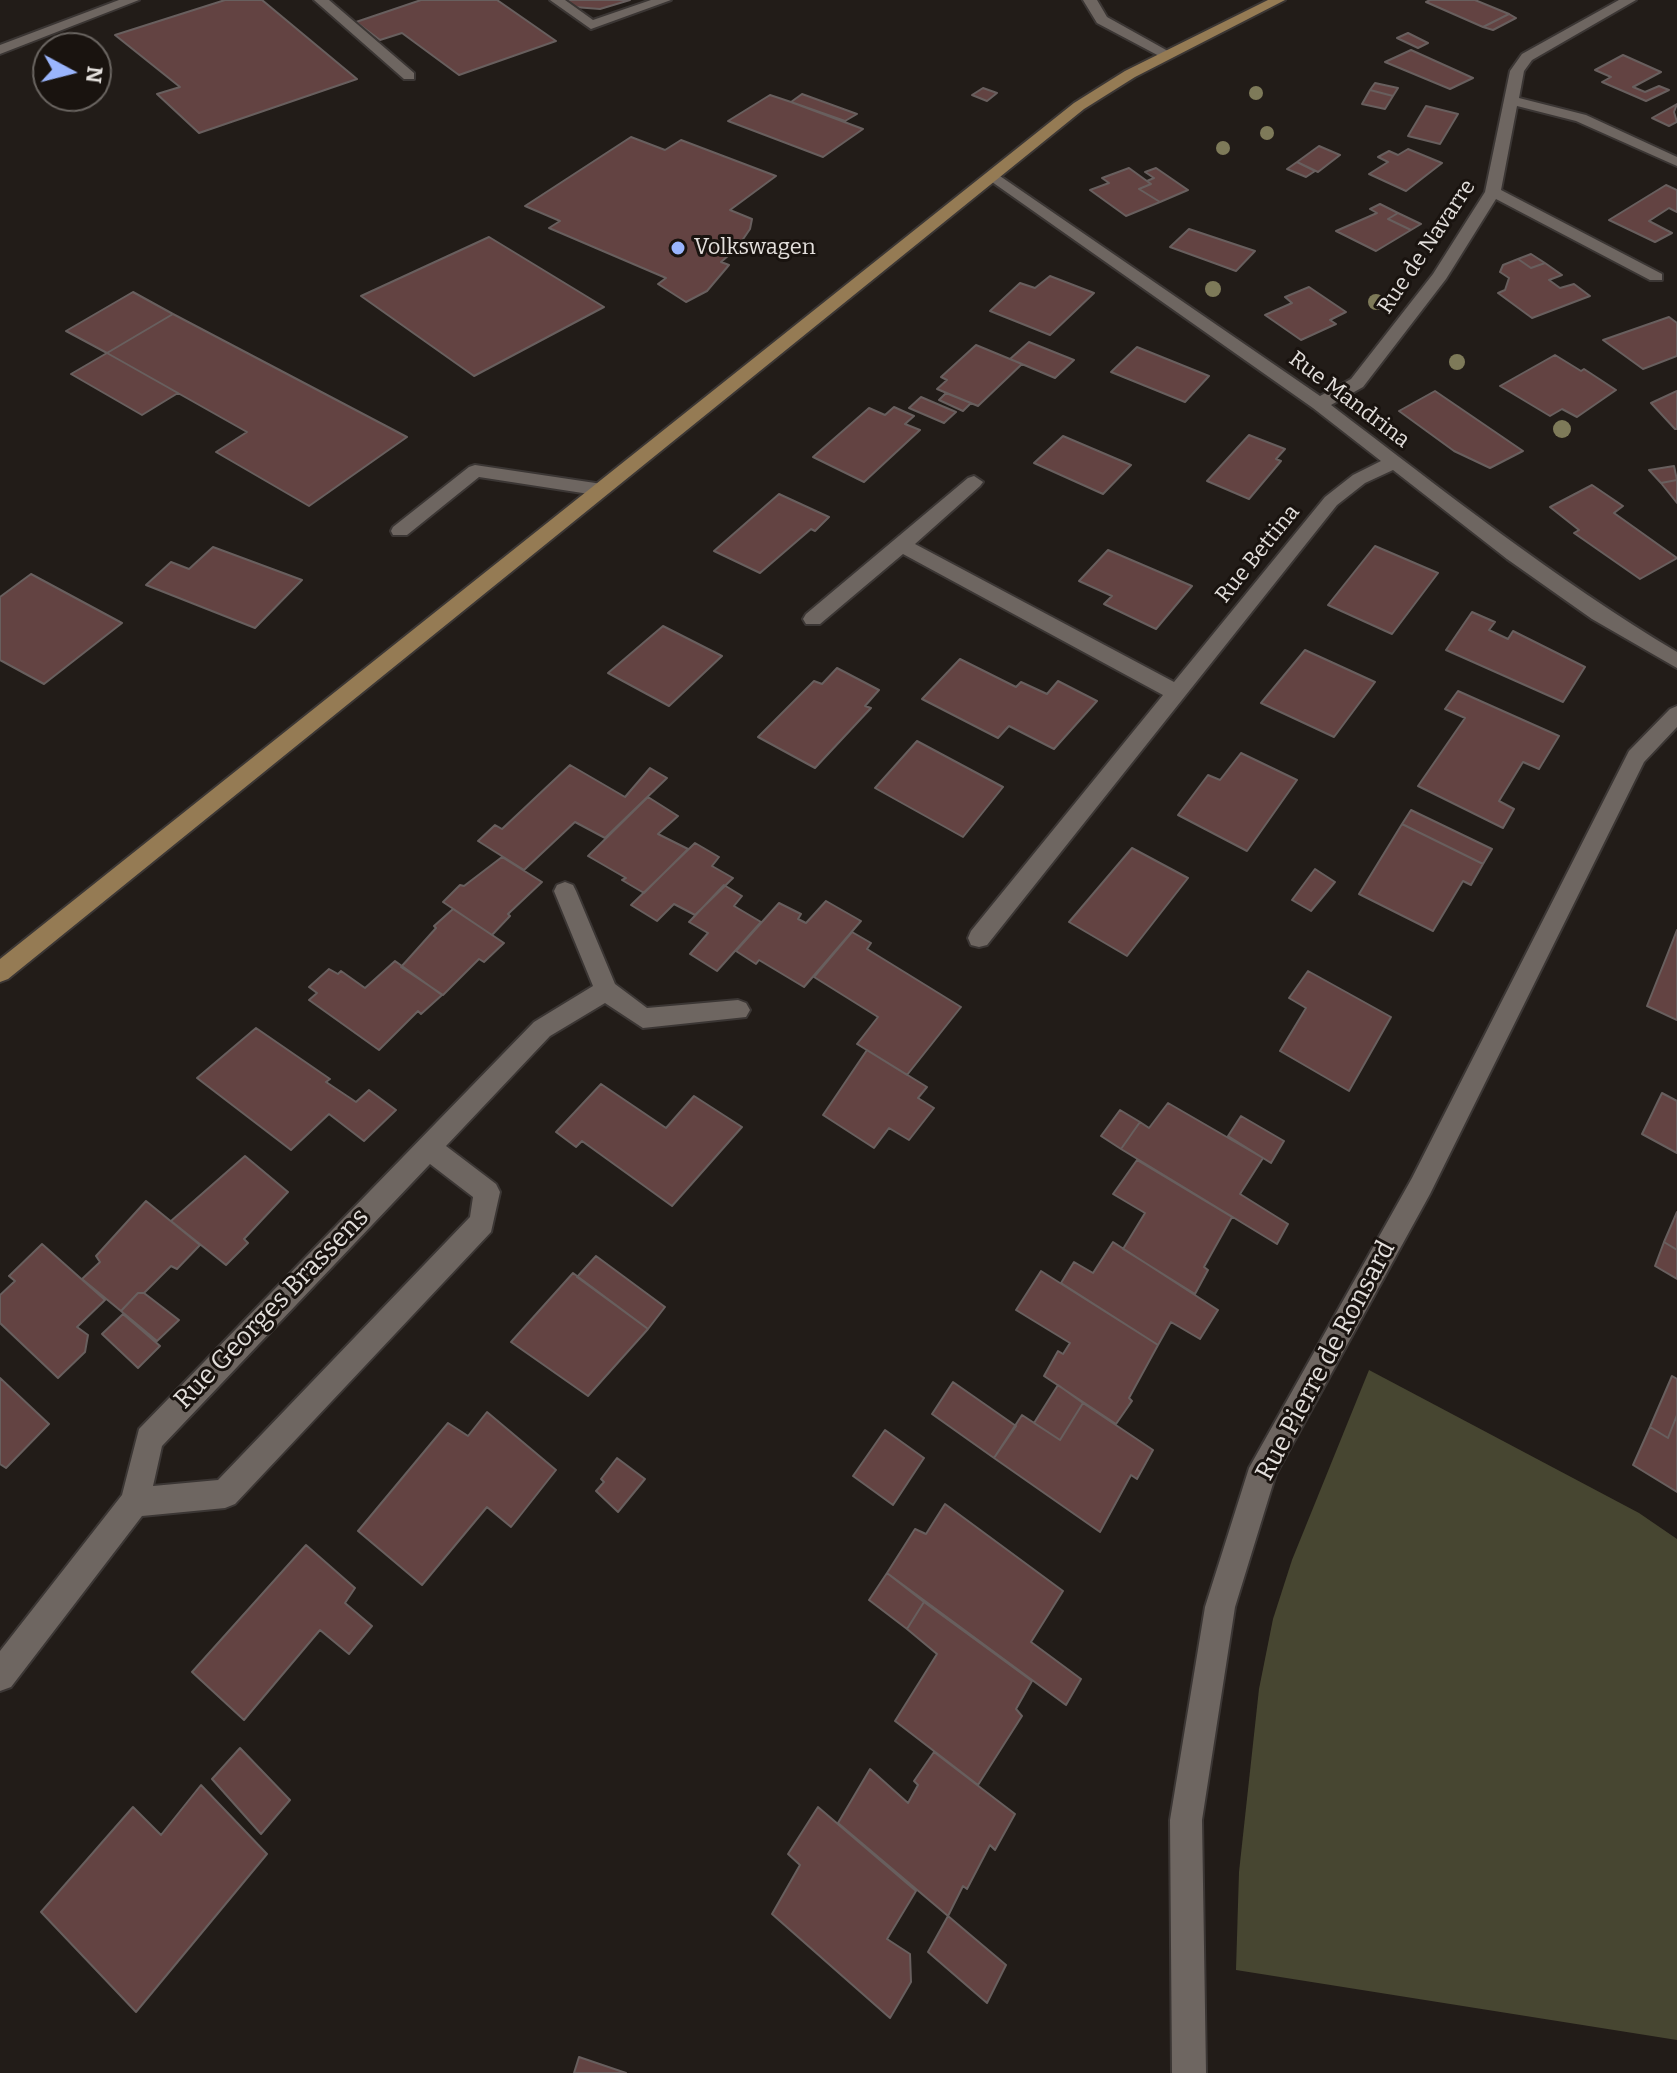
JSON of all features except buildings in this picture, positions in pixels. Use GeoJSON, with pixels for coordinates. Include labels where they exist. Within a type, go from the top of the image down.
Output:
{"type":"FeatureCollection","features":[{"type":"Feature","properties":{"kind":"main road"},"geometry":{"type":"LineString","coordinates":[[0,972],[1079,106],[1168,55],[1278,0]]}},
{"type":"Feature","properties":{"kind":"street"},"geometry":{"type":"LineString","coordinates":[[82,0],[101,10]]}},
{"type":"Feature","properties":{"kind":"street"},"geometry":{"type":"LineString","coordinates":[[0,50],[132,0]]}},
{"type":"Feature","properties":{"kind":"street"},"geometry":{"type":"LineString","coordinates":[[324,2],[342,0]]}},
{"type":"Feature","properties":{"kind":"street"},"geometry":{"type":"LineString","coordinates":[[557,0],[591,25],[664,0]]}},
{"type":"Feature","properties":{"kind":"street"},"geometry":{"type":"LineString","coordinates":[[1090,0],[1102,20],[1168,55]]}},
{"type":"Feature","properties":{"kind":"street","name":"Rue de Navarre"},"geometry":{"type":"LineString","coordinates":[[1319,404],[1357,383],[1440,276],[1493,192],[1517,71],[1527,57],[1629,0]]}},
{"type":"Feature","properties":{"kind":"street"},"geometry":{"type":"LineString","coordinates":[[324,2],[409,76]]}},
{"type":"Feature","properties":{"kind":"street"},"geometry":{"type":"LineString","coordinates":[[1511,100],[1581,118],[1677,162]]}},
{"type":"Feature","properties":{"kind":"street","name":"Rue Mandrina"},"geometry":{"type":"LineString","coordinates":[[992,177],[1319,404],[1392,463],[1599,614],[1677,661]]}},
{"type":"Feature","properties":{"kind":"street"},"geometry":{"type":"LineString","coordinates":[[1493,192],[1656,277]]}},
{"type":"Feature","properties":{"kind":"street","name":"Rue Bettina"},"geometry":{"type":"LineString","coordinates":[[979,938],[1331,501],[1359,479],[1392,463]]}},
{"type":"Feature","properties":{"kind":"street"},"geometry":{"type":"LineString","coordinates":[[400,531],[475,471],[602,490]]}},
{"type":"Feature","properties":{"kind":"street"},"geometry":{"type":"LineString","coordinates":[[813,619],[974,482]]}},
{"type":"Feature","properties":{"kind":"street"},"geometry":{"type":"LineString","coordinates":[[902,545],[1177,693]]}},
{"type":"Feature","properties":{"kind":"street"},"geometry":{"type":"LineString","coordinates":[[1658,648],[1677,636]]}},
{"type":"Feature","properties":{"kind":"street","name":"Rue Pierre de Ronsard"},"geometry":{"type":"LineString","coordinates":[[1189,2073],[1186,1820],[1220,1607],[1263,1468],[1421,1186],[1636,757],[1677,714]]}},
{"type":"Feature","properties":{"kind":"street"},"geometry":{"type":"LineString","coordinates":[[565,891],[606,990],[643,1018],[738,1010]]}},
{"type":"Feature","properties":{"kind":"street","name":"Rue Georges Brassens"},"geometry":{"type":"LineString","coordinates":[[0,1676],[135,1502],[149,1439],[542,1029],[606,990]]}},
{"type":"Feature","properties":{"kind":"street"},"geometry":{"type":"LineString","coordinates":[[135,1502],[225,1494],[482,1223],[487,1192],[427,1147]]}},
{"type":"Feature","properties":{"kind":"shaded area"},"geometry":{"type":"Polygon","coordinates":[[[1369,1370],[1639,1513],[1677,1539],[1677,2040],[1236,1970],[1239,1872],[1259,1689],[1273,1619],[1292,1560],[1369,1370]]]}},
{"type":"Feature","properties":{"kind":"place","name":"Volkswagen"},"geometry":{"type":"Point","coordinates":[678,248]}}]}
